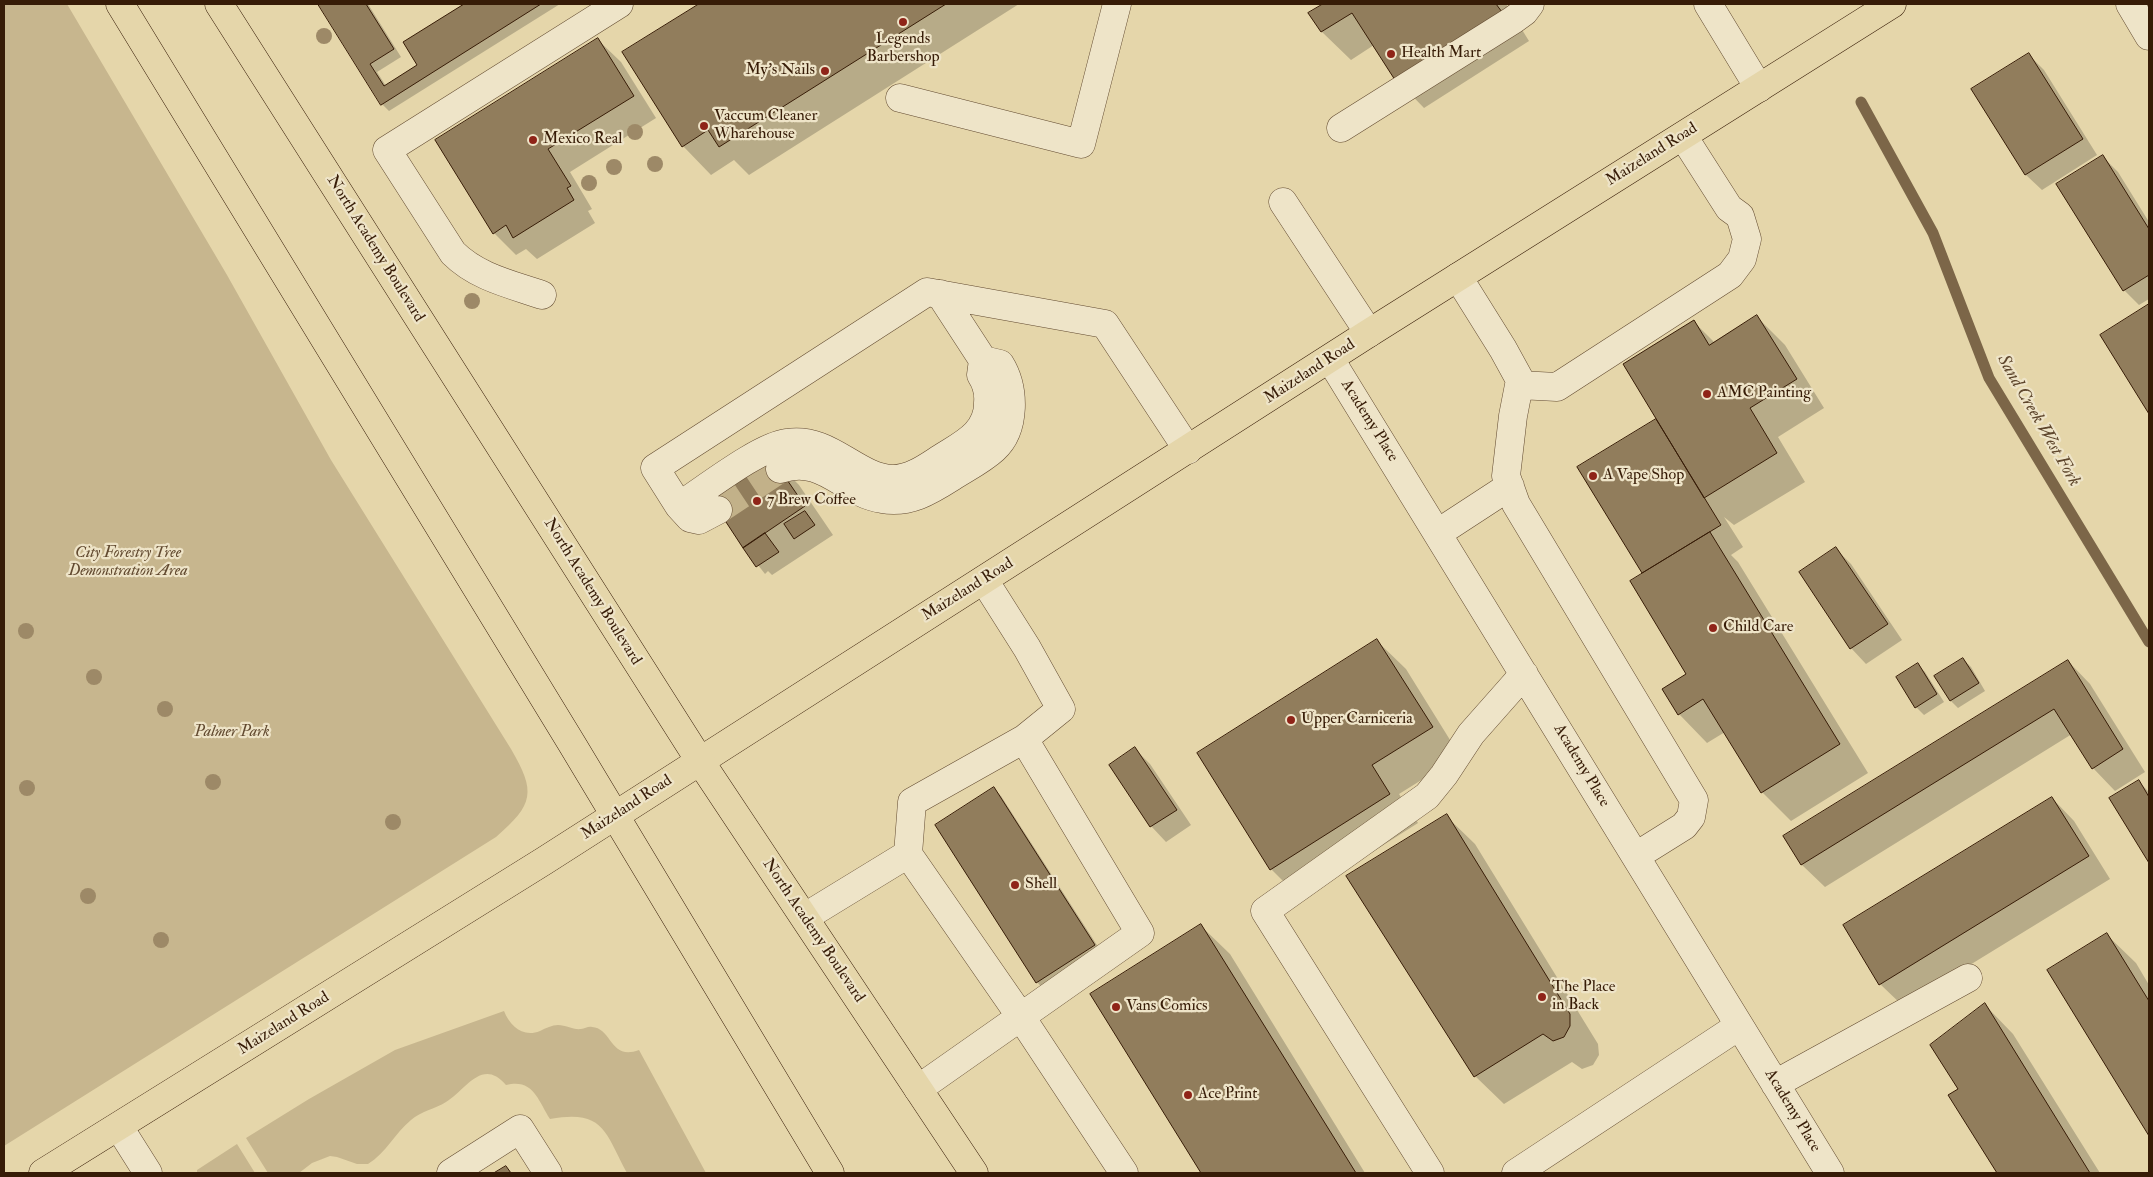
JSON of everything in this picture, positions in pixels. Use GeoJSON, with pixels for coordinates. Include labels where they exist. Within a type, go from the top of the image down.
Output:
{"type":"FeatureCollection","features":[{"type":"Feature","properties":{"kind":"main road"},"geometry":{"type":"LineString","coordinates":[[120,4],[830,1173]]}},
{"type":"Feature","properties":{"kind":"main road","name":"North Academy Boulevard"},"geometry":{"type":"LineString","coordinates":[[219,4],[700,761],[974,1173]]}},
{"type":"Feature","properties":{"kind":"main road","name":"Maizeland Road"},"geometry":{"type":"LineString","coordinates":[[43,1173],[614,816],[1369,333],[1892,4]]}},
{"type":"Feature","properties":{"kind":"street"},"geometry":{"type":"LineString","coordinates":[[542,294],[483,274],[466,266],[453,254],[387,150],[619,4]]}},
{"type":"Feature","properties":{"kind":"street"},"geometry":{"type":"LineString","coordinates":[[900,98],[1081,144],[1117,4]]}},
{"type":"Feature","properties":{"kind":"street"},"geometry":{"type":"LineString","coordinates":[[1341,128],[1513,20],[1524,12],[1530,4]]}},
{"type":"Feature","properties":{"kind":"street"},"geometry":{"type":"LineString","coordinates":[[1708,4],[1759,88]]}},
{"type":"Feature","properties":{"kind":"street"},"geometry":{"type":"LineString","coordinates":[[2130,4],[2149,36]]}},
{"type":"Feature","properties":{"kind":"street"},"geometry":{"type":"LineString","coordinates":[[1519,385],[1557,387],[1730,275],[1742,259],[1747,239],[1740,216],[1729,208],[1683,136]]}},
{"type":"Feature","properties":{"kind":"street"},"geometry":{"type":"LineString","coordinates":[[1283,202],[1369,333]]}},
{"type":"Feature","properties":{"kind":"street"},"geometry":{"type":"LineString","coordinates":[[1458,278],[1503,349],[1520,380],[1513,416],[1506,476],[1516,504],[1694,800],[1692,817],[1684,826],[1636,856]]}},
{"type":"Feature","properties":{"kind":"street"},"geometry":{"type":"LineString","coordinates":[[718,510],[700,520],[690,518],[679,506],[654,468],[927,292],[1105,324],[1188,450]]}},
{"type":"Feature","properties":{"kind":"street"},"geometry":{"type":"LineString","coordinates":[[780,469],[804,465],[817,468],[858,492],[882,499],[914,498],[929,492],[995,448],[1007,426],[1010,404],[1008,381],[1000,364],[983,360],[940,294]]}},
{"type":"Feature","properties":{"kind":"street","name":"Academy Place"},"geometry":{"type":"LineString","coordinates":[[1330,359],[1830,1173]]}},
{"type":"Feature","properties":{"kind":"street"},"geometry":{"type":"LineString","coordinates":[[679,506],[768,448],[797,441],[816,445],[881,476],[893,478],[917,473],[977,434],[985,423],[989,396],[987,385],[980,375],[983,360]]}},
{"type":"Feature","properties":{"kind":"street"},"geometry":{"type":"LineString","coordinates":[[1438,533],[1510,486]]}},
{"type":"Feature","properties":{"kind":"street"},"geometry":{"type":"LineString","coordinates":[[984,580],[1027,648],[1061,709],[1024,739],[912,802],[908,854],[1021,1017],[1124,1173]]}},
{"type":"Feature","properties":{"kind":"street"},"geometry":{"type":"LineString","coordinates":[[1430,1173],[1265,912],[1427,796],[1471,734],[1524,674]]}},
{"type":"Feature","properties":{"kind":"street"},"geometry":{"type":"LineString","coordinates":[[918,1089],[1140,933],[1024,739]]}},
{"type":"Feature","properties":{"kind":"street"},"geometry":{"type":"LineString","coordinates":[[805,917],[908,854]]}},
{"type":"Feature","properties":{"kind":"street"},"geometry":{"type":"LineString","coordinates":[[1775,1084],[1968,978]]}},
{"type":"Feature","properties":{"kind":"street"},"geometry":{"type":"LineString","coordinates":[[1516,1173],[1739,1026]]}},
{"type":"Feature","properties":{"kind":"street"},"geometry":{"type":"LineString","coordinates":[[119,1127],[148,1173]]}},
{"type":"Feature","properties":{"kind":"street"},"geometry":{"type":"LineString","coordinates":[[451,1173],[520,1130],[548,1173]]}},
{"type":"Feature","properties":{"kind":"green space","name":"Palmer Park"},"geometry":{"type":"Polygon","coordinates":[[[4,4],[67,4],[227,275],[331,460],[511,749],[525,776],[527,797],[518,815],[496,837],[4,1146],[4,4]]]}},
{"type":"Feature","properties":{"kind":"green space"},"geometry":{"type":"Polygon","coordinates":[[[504,1011],[514,1026],[523,1032],[534,1033],[556,1025],[578,1029],[592,1027],[604,1033],[622,1051],[639,1050],[706,1173],[627,1173],[607,1135],[592,1121],[582,1117],[550,1119],[534,1092],[529,1088],[523,1085],[506,1085],[497,1077],[489,1074],[474,1078],[446,1102],[415,1117],[368,1164],[357,1164],[330,1156],[312,1163],[299,1173],[268,1173],[246,1138],[309,1099],[395,1050],[504,1011]]]}},
{"type":"Feature","properties":{"kind":"green space"},"geometry":{"type":"Polygon","coordinates":[[[237,1144],[255,1173],[197,1173],[197,1170],[237,1144]]]}},
{"type":"Feature","properties":{"kind":"building"},"geometry":{"type":"Polygon","coordinates":[[[318,4],[366,4],[394,49],[370,64],[384,86],[417,65],[403,42],[464,4],[541,4],[381,105],[318,4]]]}},
{"type":"Feature","properties":{"kind":"building"},"geometry":{"type":"Polygon","coordinates":[[[699,4],[946,4],[719,147],[708,130],[682,147],[622,52],[699,4]]]}},
{"type":"Feature","properties":{"kind":"building"},"geometry":{"type":"Polygon","coordinates":[[[1323,4],[1496,4],[1502,12],[1395,80],[1352,13],[1321,32],[1308,13],[1323,4]]]}},
{"type":"Feature","properties":{"kind":"building"},"geometry":{"type":"Polygon","coordinates":[[[598,38],[634,96],[548,149],[571,186],[567,188],[574,200],[513,238],[506,225],[493,234],[435,140],[598,38]]]}},
{"type":"Feature","properties":{"kind":"building"},"geometry":{"type":"Polygon","coordinates":[[[2029,53],[2083,139],[2025,175],[1971,89],[2029,53]]]}},
{"type":"Feature","properties":{"kind":"building"},"geometry":{"type":"Polygon","coordinates":[[[2103,155],[2149,229],[2149,275],[2123,291],[2056,184],[2103,155]]]}},
{"type":"Feature","properties":{"kind":"building"},"geometry":{"type":"Polygon","coordinates":[[[2149,304],[2149,414],[2100,335],[2149,304]]]}},
{"type":"Feature","properties":{"kind":"building","name":"AMC Painting"},"geometry":{"type":"Polygon","coordinates":[[[1757,315],[1797,379],[1750,408],[1777,453],[1704,498],[1623,364],[1694,320],[1709,345],[1757,315]]]}},
{"type":"Feature","properties":{"kind":"building"},"geometry":{"type":"Polygon","coordinates":[[[1656,419],[1721,525],[1642,573],[1577,467],[1656,419]]]}},
{"type":"Feature","properties":{"kind":"building","name":"7 Brew Coffee"},"geometry":{"type":"Polygon","coordinates":[[[770,455],[805,506],[743,548],[709,496],[770,455]]]}},
{"type":"Feature","properties":{"kind":"building"},"geometry":{"type":"Polygon","coordinates":[[[805,511],[815,525],[794,539],[784,524],[805,511]]]}},
{"type":"Feature","properties":{"kind":"building","name":"Child Care"},"geometry":{"type":"Polygon","coordinates":[[[1710,532],[1840,744],[1761,793],[1703,699],[1678,715],[1662,689],[1686,674],[1630,581],[1710,532]]]}},
{"type":"Feature","properties":{"kind":"building"},"geometry":{"type":"Polygon","coordinates":[[[765,533],[779,552],[756,567],[743,548],[765,533]]]}},
{"type":"Feature","properties":{"kind":"building"},"geometry":{"type":"Polygon","coordinates":[[[1836,547],[1888,624],[1850,649],[1799,572],[1836,547]]]}},
{"type":"Feature","properties":{"kind":"building"},"geometry":{"type":"Polygon","coordinates":[[[1377,639],[1433,727],[1372,765],[1390,794],[1270,870],[1197,753],[1377,639]]]}},
{"type":"Feature","properties":{"kind":"building"},"geometry":{"type":"Polygon","coordinates":[[[1963,658],[1979,683],[1950,701],[1934,676],[1963,658]]]}},
{"type":"Feature","properties":{"kind":"building"},"geometry":{"type":"Polygon","coordinates":[[[2068,660],[2123,749],[2092,769],[2054,709],[1801,865],[1783,836],[2068,660]]]}},
{"type":"Feature","properties":{"kind":"building"},"geometry":{"type":"Polygon","coordinates":[[[1918,663],[1937,694],[1915,708],[1896,677],[1918,663]]]}},
{"type":"Feature","properties":{"kind":"building"},"geometry":{"type":"Polygon","coordinates":[[[1135,747],[1177,810],[1150,827],[1109,765],[1135,747]]]}},
{"type":"Feature","properties":{"kind":"building"},"geometry":{"type":"Polygon","coordinates":[[[2139,780],[2149,797],[2149,863],[2109,798],[2139,780]]]}},
{"type":"Feature","properties":{"kind":"building","name":"Shell"},"geometry":{"type":"Polygon","coordinates":[[[994,787],[1095,945],[1036,983],[935,825],[994,787]]]}},
{"type":"Feature","properties":{"kind":"building"},"geometry":{"type":"Polygon","coordinates":[[[2052,797],[2089,856],[1879,985],[1843,925],[2052,797]]]}},
{"type":"Feature","properties":{"kind":"building"},"geometry":{"type":"Polygon","coordinates":[[[1447,814],[1570,1014],[1570,1026],[1564,1037],[1553,1041],[1543,1034],[1474,1077],[1346,876],[1447,814]]]}},
{"type":"Feature","properties":{"kind":"building"},"geometry":{"type":"Polygon","coordinates":[[[1201,924],[1356,1173],[1201,1173],[1090,994],[1201,924]]]}},
{"type":"Feature","properties":{"kind":"building"},"geometry":{"type":"Polygon","coordinates":[[[2107,933],[2149,1001],[2149,1136],[2047,970],[2107,933]]]}},
{"type":"Feature","properties":{"kind":"building"},"geometry":{"type":"Polygon","coordinates":[[[1985,1003],[2090,1173],[1997,1173],[1948,1095],[1958,1089],[1930,1045],[1985,1003]]]}},
{"type":"Feature","properties":{"kind":"building"},"geometry":{"type":"Polygon","coordinates":[[[506,1166],[511,1173],[494,1173],[506,1166]]]}},
{"type":"Feature","properties":{"kind":"waterway","name":"Sand Creek West Fork"},"geometry":{"type":"LineString","coordinates":[[1861,102],[1933,233],[1989,378],[2149,642]]}},
{"type":"Feature","properties":{"kind":"tunnel"},"geometry":{"type":"LineString","coordinates":[[718,510],[780,469]]}},
{"type":"Feature","properties":{"kind":"place","name":"Legends Barbershop"},"geometry":{"type":"Point","coordinates":[903,22]}},
{"type":"Feature","properties":{"kind":"place","name":"Health Mart"},"geometry":{"type":"Point","coordinates":[1391,54]}},
{"type":"Feature","properties":{"kind":"place","name":"My's Nails"},"geometry":{"type":"Point","coordinates":[825,71]}},
{"type":"Feature","properties":{"kind":"place","name":"Vaccum Cleaner Wharehouse"},"geometry":{"type":"Point","coordinates":[704,126]}},
{"type":"Feature","properties":{"kind":"place","name":"Mexico Real"},"geometry":{"type":"Point","coordinates":[533,140]}},
{"type":"Feature","properties":{"kind":"place","name":"AMC Painting"},"geometry":{"type":"Point","coordinates":[1707,394]}},
{"type":"Feature","properties":{"kind":"place","name":"A Vape Shop"},"geometry":{"type":"Point","coordinates":[1593,476]}},
{"type":"Feature","properties":{"kind":"place","name":"7 Brew Coffee"},"geometry":{"type":"Point","coordinates":[757,501]}},
{"type":"Feature","properties":{"kind":"place","name":"Child Care"},"geometry":{"type":"Point","coordinates":[1713,628]}},
{"type":"Feature","properties":{"kind":"place","name":"Upper Carniceria"},"geometry":{"type":"Point","coordinates":[1291,720]}},
{"type":"Feature","properties":{"kind":"place","name":"Shell"},"geometry":{"type":"Point","coordinates":[1015,885]}},
{"type":"Feature","properties":{"kind":"place","name":"The Place in Back"},"geometry":{"type":"Point","coordinates":[1542,997]}},
{"type":"Feature","properties":{"kind":"place","name":"Vans Comics"},"geometry":{"type":"Point","coordinates":[1116,1007]}},
{"type":"Feature","properties":{"kind":"place","name":"Ace Print"},"geometry":{"type":"Point","coordinates":[1188,1095]}},
{"type":"Feature","properties":{"kind":"park label","name":"City Forestry Tree Demonstration Area"},"geometry":{"type":"Point","coordinates":[128,563]}}]}
